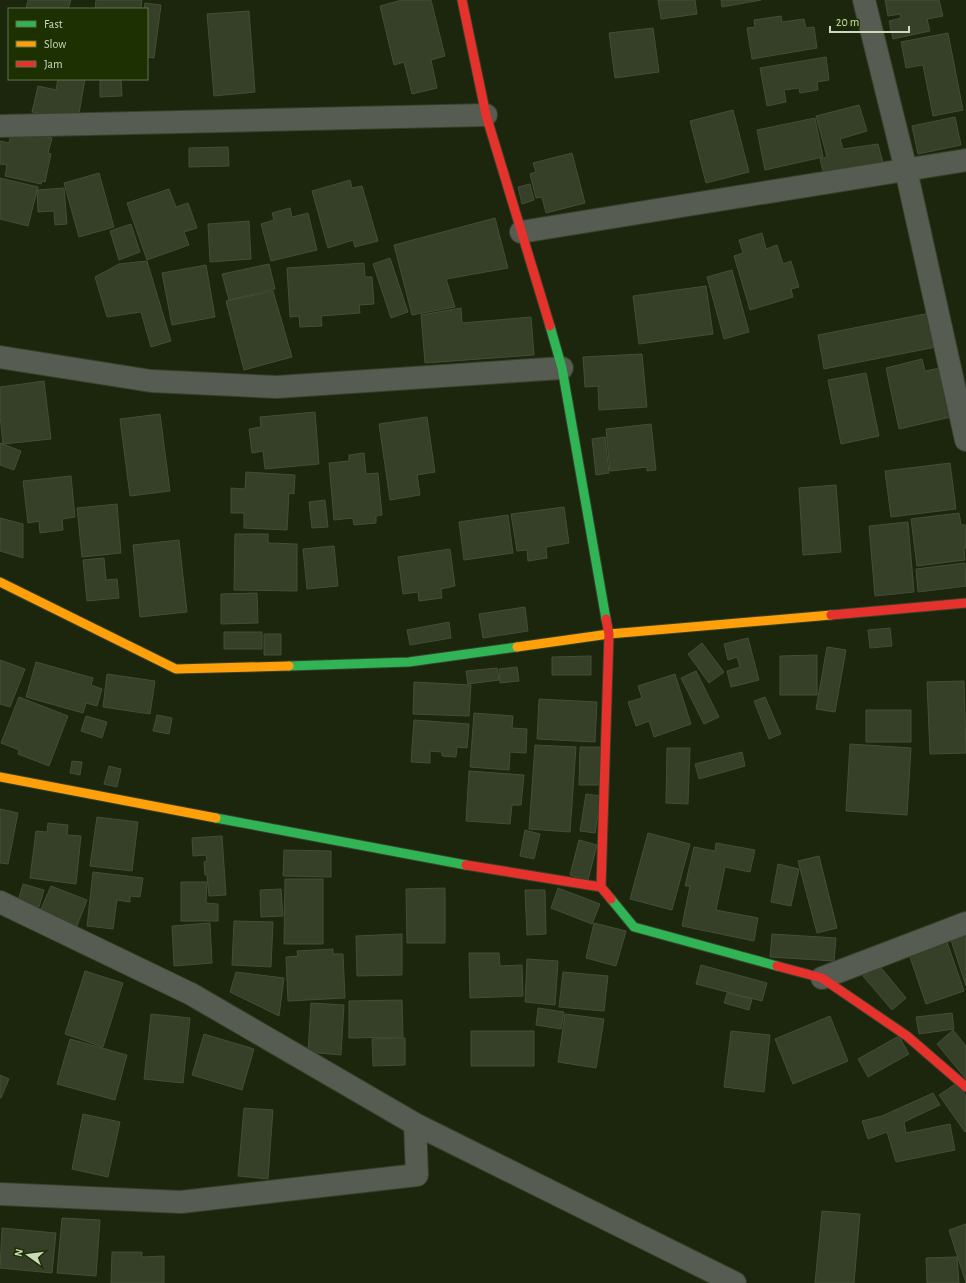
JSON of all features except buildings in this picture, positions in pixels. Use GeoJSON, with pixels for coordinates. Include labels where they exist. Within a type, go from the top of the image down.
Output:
{"type":"FeatureCollection","features":[{"type":"Feature","properties":{"kind":"street"},"geometry":{"type":"LineString","coordinates":[[462,0],[486,115],[562,368],[609,634],[601,887],[634,928],[822,978],[907,1036],[966,1086]]}},
{"type":"Feature","properties":{"kind":"street"},"geometry":{"type":"LineString","coordinates":[[864,0],[906,170],[966,440]]}},
{"type":"Feature","properties":{"kind":"street"},"geometry":{"type":"LineString","coordinates":[[0,126],[486,115]]}},
{"type":"Feature","properties":{"kind":"street"},"geometry":{"type":"LineString","coordinates":[[521,232],[966,160]]}},
{"type":"Feature","properties":{"kind":"street"},"geometry":{"type":"LineString","coordinates":[[0,357],[151,381],[277,388],[562,368]]}},
{"type":"Feature","properties":{"kind":"street"},"geometry":{"type":"LineString","coordinates":[[0,582],[176,669],[409,662],[609,634],[966,603]]}},
{"type":"Feature","properties":{"kind":"street"},"geometry":{"type":"LineString","coordinates":[[0,777],[487,868],[601,887]]}},
{"type":"Feature","properties":{"kind":"street"},"geometry":{"type":"LineString","coordinates":[[0,902],[191,994],[415,1124],[735,1283]]}},
{"type":"Feature","properties":{"kind":"street"},"geometry":{"type":"LineString","coordinates":[[822,978],[966,923]]}},
{"type":"Feature","properties":{"kind":"street"},"geometry":{"type":"LineString","coordinates":[[0,1194],[181,1202],[416,1175],[415,1124]]}},
{"type":"Feature","properties":{"kind":"traffic: fast"},"geometry":{"type":"LineString","coordinates":[[550,326],[562,368],[606,619]]}},
{"type":"Feature","properties":{"kind":"traffic: fast"},"geometry":{"type":"LineString","coordinates":[[289,666],[409,662],[517,647]]}},
{"type":"Feature","properties":{"kind":"traffic: fast"},"geometry":{"type":"LineString","coordinates":[[216,818],[466,865]]}},
{"type":"Feature","properties":{"kind":"traffic: fast"},"geometry":{"type":"LineString","coordinates":[[611,899],[634,927],[777,966]]}},
{"type":"Feature","properties":{"kind":"traffic: slow"},"geometry":{"type":"LineString","coordinates":[[0,582],[176,669],[289,666]]}},
{"type":"Feature","properties":{"kind":"traffic: slow"},"geometry":{"type":"LineString","coordinates":[[517,647],[609,634],[831,615]]}},
{"type":"Feature","properties":{"kind":"traffic: slow"},"geometry":{"type":"LineString","coordinates":[[0,777],[216,818]]}},
{"type":"Feature","properties":{"kind":"traffic: jam"},"geometry":{"type":"LineString","coordinates":[[462,0],[486,115],[550,326]]}},
{"type":"Feature","properties":{"kind":"traffic: jam"},"geometry":{"type":"LineString","coordinates":[[831,615],[966,603]]}},
{"type":"Feature","properties":{"kind":"traffic: jam"},"geometry":{"type":"LineString","coordinates":[[601,887],[609,634],[606,619]]}},
{"type":"Feature","properties":{"kind":"traffic: jam"},"geometry":{"type":"LineString","coordinates":[[466,865],[601,887],[611,899]]}},
{"type":"Feature","properties":{"kind":"traffic: jam"},"geometry":{"type":"LineString","coordinates":[[777,966],[822,978],[907,1036],[966,1087]]}}]}
